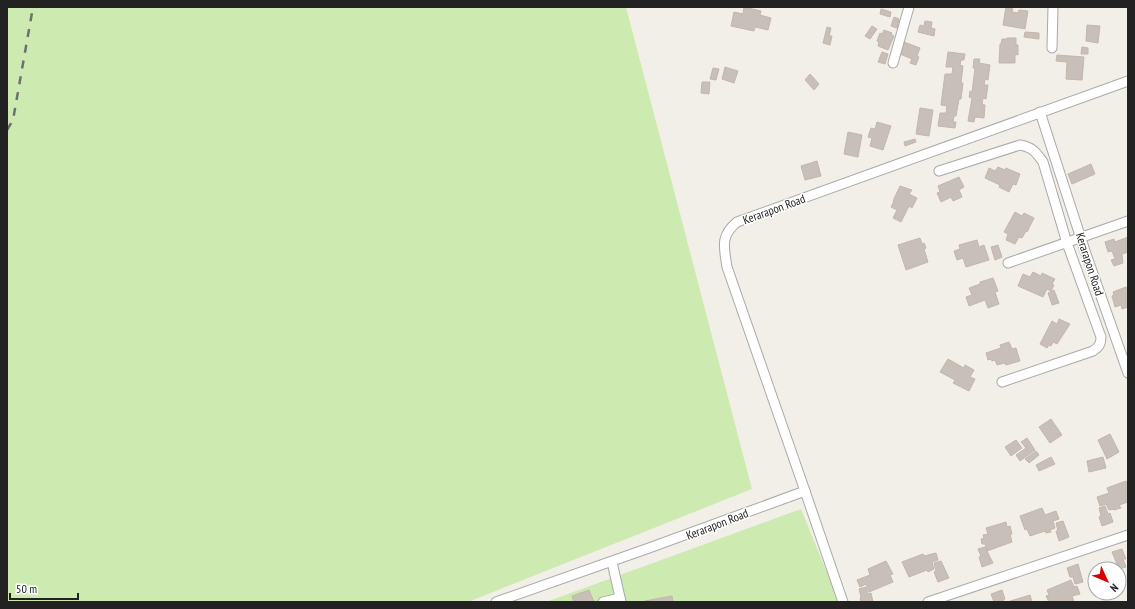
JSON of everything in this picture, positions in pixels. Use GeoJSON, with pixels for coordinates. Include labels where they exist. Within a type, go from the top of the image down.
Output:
{"type":"FeatureCollection","features":[{"type":"Feature","properties":{"kind":"street"},"geometry":{"type":"LineString","coordinates":[[893,63],[908,7]]}},
{"type":"Feature","properties":{"kind":"street"},"geometry":{"type":"LineString","coordinates":[[1052,48],[1053,7]]}},
{"type":"Feature","properties":{"kind":"street"},"geometry":{"type":"LineString","coordinates":[[1040,112],[1128,81]]}},
{"type":"Feature","properties":{"kind":"street","name":"Kerarapon Road"},"geometry":{"type":"LineString","coordinates":[[496,602],[612,562],[805,491],[726,267],[723,244],[727,233],[737,222],[1040,112],[1128,372]]}},
{"type":"Feature","properties":{"kind":"street"},"geometry":{"type":"LineString","coordinates":[[939,171],[1013,146],[1020,145],[1032,148],[1037,153],[1042,162],[1067,243],[1101,337],[1101,343],[1093,351],[1002,382]]}},
{"type":"Feature","properties":{"kind":"street"},"geometry":{"type":"LineString","coordinates":[[1008,263],[1128,221]]}},
{"type":"Feature","properties":{"kind":"street"},"geometry":{"type":"LineString","coordinates":[[805,491],[843,602]]}},
{"type":"Feature","properties":{"kind":"street"},"geometry":{"type":"LineString","coordinates":[[928,602],[1128,535]]}},
{"type":"Feature","properties":{"kind":"street"},"geometry":{"type":"LineString","coordinates":[[603,602],[621,600],[612,562]]}},
{"type":"Feature","properties":{"kind":"green space"},"geometry":{"type":"Polygon","coordinates":[[[7,7],[626,7],[752,489],[468,602],[7,602],[7,7]]]}},
{"type":"Feature","properties":{"kind":"green space"},"geometry":{"type":"Polygon","coordinates":[[[801,509],[839,602],[546,602],[801,509]]]}},
{"type":"Feature","properties":{"kind":"building"},"geometry":{"type":"Polygon","coordinates":[[[744,7],[761,11],[760,15],[771,18],[768,30],[755,27],[754,31],[731,26],[734,12],[743,14],[744,7]]]}},
{"type":"Feature","properties":{"kind":"building"},"geometry":{"type":"Polygon","coordinates":[[[1006,7],[1013,9],[1012,12],[1018,13],[1019,10],[1028,11],[1025,29],[1003,25],[1006,7]]]}},
{"type":"Feature","properties":{"kind":"building"},"geometry":{"type":"Polygon","coordinates":[[[881,9],[891,12],[890,17],[880,14],[881,9]]]}},
{"type":"Feature","properties":{"kind":"building"},"geometry":{"type":"Polygon","coordinates":[[[894,17],[899,19],[897,28],[891,26],[894,17]]]}},
{"type":"Feature","properties":{"kind":"building"},"geometry":{"type":"Polygon","coordinates":[[[925,21],[932,22],[931,28],[935,29],[934,36],[918,32],[920,25],[924,26],[925,21]]]}},
{"type":"Feature","properties":{"kind":"building"},"geometry":{"type":"Polygon","coordinates":[[[1087,25],[1100,26],[1098,43],[1086,41],[1087,25]]]}},
{"type":"Feature","properties":{"kind":"building"},"geometry":{"type":"Polygon","coordinates":[[[872,26],[877,29],[870,39],[865,36],[872,26]]]}},
{"type":"Feature","properties":{"kind":"building"},"geometry":{"type":"Polygon","coordinates":[[[827,27],[831,28],[829,36],[832,36],[830,45],[823,43],[827,27]]]}},
{"type":"Feature","properties":{"kind":"building"},"geometry":{"type":"Polygon","coordinates":[[[884,30],[892,33],[891,35],[894,36],[888,50],[878,46],[879,42],[877,41],[880,33],[882,34],[884,30]]]}},
{"type":"Feature","properties":{"kind":"building"},"geometry":{"type":"Polygon","coordinates":[[[1025,32],[1039,33],[1039,39],[1024,37],[1025,32]]]}},
{"type":"Feature","properties":{"kind":"building"},"geometry":{"type":"Polygon","coordinates":[[[1016,38],[1018,55],[1015,54],[1015,63],[999,63],[1000,44],[1002,39],[1016,38]]]}},
{"type":"Feature","properties":{"kind":"building"},"geometry":{"type":"Polygon","coordinates":[[[904,42],[920,48],[916,65],[910,63],[912,59],[900,54],[904,42]]]}},
{"type":"Feature","properties":{"kind":"building"},"geometry":{"type":"Polygon","coordinates":[[[1082,47],[1088,48],[1088,54],[1081,54],[1082,47]]]}},
{"type":"Feature","properties":{"kind":"building"},"geometry":{"type":"Polygon","coordinates":[[[882,52],[888,54],[885,64],[878,62],[882,52]]]}},
{"type":"Feature","properties":{"kind":"building"},"geometry":{"type":"Polygon","coordinates":[[[948,52],[965,54],[964,60],[961,60],[960,65],[963,66],[961,83],[963,83],[961,99],[959,99],[956,116],[954,116],[953,122],[956,122],[955,128],[938,126],[940,113],[946,113],[947,106],[941,105],[945,74],[952,74],[953,67],[946,67],[948,52]]]}},
{"type":"Feature","properties":{"kind":"building"},"geometry":{"type":"Polygon","coordinates":[[[1057,55],[1084,57],[1082,80],[1066,79],[1067,62],[1056,61],[1057,55]]]}},
{"type":"Feature","properties":{"kind":"building"},"geometry":{"type":"Polygon","coordinates":[[[974,59],[980,59],[979,63],[990,65],[988,80],[985,79],[984,85],[988,85],[986,99],[983,98],[982,104],[985,105],[984,118],[975,117],[974,122],[968,121],[972,98],[969,97],[970,91],[972,92],[975,68],[973,68],[974,59]]]}},
{"type":"Feature","properties":{"kind":"building"},"geometry":{"type":"Polygon","coordinates":[[[725,67],[738,71],[734,83],[722,79],[725,67]]]}},
{"type":"Feature","properties":{"kind":"building"},"geometry":{"type":"Polygon","coordinates":[[[713,68],[719,69],[716,80],[710,79],[713,68]]]}},
{"type":"Feature","properties":{"kind":"building"},"geometry":{"type":"Polygon","coordinates":[[[810,74],[819,84],[814,90],[805,80],[810,74]]]}},
{"type":"Feature","properties":{"kind":"building"},"geometry":{"type":"Polygon","coordinates":[[[702,82],[710,82],[709,94],[701,93],[702,82]]]}},
{"type":"Feature","properties":{"kind":"building"},"geometry":{"type":"Polygon","coordinates":[[[920,108],[933,110],[929,136],[916,134],[920,108]]]}},
{"type":"Feature","properties":{"kind":"building"},"geometry":{"type":"Polygon","coordinates":[[[877,122],[891,126],[883,150],[870,146],[872,138],[868,137],[871,128],[875,129],[877,122]]]}},
{"type":"Feature","properties":{"kind":"building"},"geometry":{"type":"Polygon","coordinates":[[[848,132],[862,135],[858,157],[844,154],[848,132]]]}},
{"type":"Feature","properties":{"kind":"building"},"geometry":{"type":"Polygon","coordinates":[[[915,139],[916,142],[905,146],[904,142],[915,139]]]}},
{"type":"Feature","properties":{"kind":"building"},"geometry":{"type":"Polygon","coordinates":[[[817,161],[821,176],[805,180],[801,166],[817,161]]]}},
{"type":"Feature","properties":{"kind":"building"},"geometry":{"type":"Polygon","coordinates":[[[1091,164],[1095,174],[1072,184],[1068,174],[1091,164]]]}},
{"type":"Feature","properties":{"kind":"building"},"geometry":{"type":"Polygon","coordinates":[[[998,167],[1005,170],[1006,168],[1020,174],[1016,185],[1013,184],[1009,192],[999,187],[1000,185],[985,178],[989,168],[995,171],[998,167]]]}},
{"type":"Feature","properties":{"kind":"building"},"geometry":{"type":"Polygon","coordinates":[[[959,177],[964,187],[959,190],[962,197],[953,201],[951,197],[941,202],[937,193],[940,192],[938,186],[959,177]]]}},
{"type":"Feature","properties":{"kind":"building"},"geometry":{"type":"Polygon","coordinates":[[[900,186],[912,190],[909,194],[917,198],[912,208],[909,206],[901,222],[893,218],[897,210],[891,207],[900,186]]]}},
{"type":"Feature","properties":{"kind":"building"},"geometry":{"type":"Polygon","coordinates":[[[1015,212],[1022,216],[1024,213],[1034,218],[1027,232],[1026,231],[1022,238],[1019,237],[1015,244],[1006,240],[1008,234],[1004,232],[1015,212]]]}},
{"type":"Feature","properties":{"kind":"building"},"geometry":{"type":"Polygon","coordinates":[[[1128,237],[1128,252],[1122,254],[1123,263],[1114,266],[1111,260],[1115,259],[1112,251],[1108,252],[1105,242],[1114,239],[1115,242],[1128,237]]]}},
{"type":"Feature","properties":{"kind":"building"},"geometry":{"type":"Polygon","coordinates":[[[920,238],[922,244],[924,243],[926,248],[924,249],[928,262],[906,270],[898,245],[920,238]]]}},
{"type":"Feature","properties":{"kind":"building"},"geometry":{"type":"Polygon","coordinates":[[[977,240],[979,247],[984,245],[989,260],[966,267],[963,258],[957,260],[954,251],[960,249],[959,245],[977,240]]]}},
{"type":"Feature","properties":{"kind":"building"},"geometry":{"type":"Polygon","coordinates":[[[998,245],[1002,257],[995,260],[991,247],[998,245]]]}},
{"type":"Feature","properties":{"kind":"building"},"geometry":{"type":"Polygon","coordinates":[[[1033,272],[1041,276],[1042,273],[1055,279],[1052,284],[1054,285],[1051,291],[1047,289],[1043,297],[1018,286],[1023,274],[1030,277],[1033,272]]]}},
{"type":"Feature","properties":{"kind":"building"},"geometry":{"type":"Polygon","coordinates":[[[993,278],[998,291],[995,292],[999,304],[988,308],[985,300],[969,306],[966,297],[972,295],[969,288],[980,284],[980,282],[993,278]]]}},
{"type":"Feature","properties":{"kind":"building"},"geometry":{"type":"Polygon","coordinates":[[[1126,287],[1128,291],[1128,307],[1122,309],[1121,305],[1115,307],[1112,296],[1114,295],[1113,292],[1126,287]]]}},
{"type":"Feature","properties":{"kind":"building"},"geometry":{"type":"Polygon","coordinates":[[[1054,290],[1059,303],[1052,305],[1048,293],[1054,290]]]}},
{"type":"Feature","properties":{"kind":"building"},"geometry":{"type":"Polygon","coordinates":[[[1059,319],[1070,324],[1057,344],[1053,342],[1051,346],[1049,345],[1047,348],[1040,344],[1052,321],[1057,324],[1059,319]]]}},
{"type":"Feature","properties":{"kind":"building"},"geometry":{"type":"Polygon","coordinates":[[[1009,342],[1012,349],[1016,348],[1020,361],[1006,365],[1005,363],[997,365],[995,360],[988,360],[986,353],[1001,348],[1000,345],[1009,342]]]}},
{"type":"Feature","properties":{"kind":"building"},"geometry":{"type":"Polygon","coordinates":[[[948,359],[964,368],[965,365],[974,370],[970,377],[975,379],[969,391],[953,383],[955,380],[940,372],[948,359]]]}},
{"type":"Feature","properties":{"kind":"building"},"geometry":{"type":"Polygon","coordinates":[[[1051,419],[1062,435],[1050,443],[1039,427],[1051,419]]]}},
{"type":"Feature","properties":{"kind":"building"},"geometry":{"type":"Polygon","coordinates":[[[1110,434],[1119,452],[1107,459],[1098,440],[1110,434]]]}},
{"type":"Feature","properties":{"kind":"building"},"geometry":{"type":"Polygon","coordinates":[[[1027,438],[1035,450],[1020,461],[1016,455],[1026,448],[1021,442],[1027,438]]]}},
{"type":"Feature","properties":{"kind":"building"},"geometry":{"type":"Polygon","coordinates":[[[1016,440],[1022,448],[1011,456],[1005,447],[1016,440]]]}},
{"type":"Feature","properties":{"kind":"building"},"geometry":{"type":"Polygon","coordinates":[[[1036,451],[1039,455],[1029,463],[1025,459],[1036,451]]]}},
{"type":"Feature","properties":{"kind":"building"},"geometry":{"type":"Polygon","coordinates":[[[1051,457],[1055,464],[1039,471],[1036,465],[1051,457]]]}},
{"type":"Feature","properties":{"kind":"building"},"geometry":{"type":"Polygon","coordinates":[[[1103,457],[1106,468],[1089,472],[1087,461],[1103,457]]]}},
{"type":"Feature","properties":{"kind":"building"},"geometry":{"type":"Polygon","coordinates":[[[1126,481],[1128,486],[1128,502],[1119,505],[1121,508],[1114,510],[1109,510],[1106,504],[1100,506],[1097,497],[1109,493],[1107,488],[1126,481]]]}},
{"type":"Feature","properties":{"kind":"building"},"geometry":{"type":"Polygon","coordinates":[[[1105,506],[1108,514],[1110,513],[1113,522],[1102,526],[1099,517],[1101,516],[1099,508],[1105,506]]]}},
{"type":"Feature","properties":{"kind":"building"},"geometry":{"type":"Polygon","coordinates":[[[1042,508],[1045,515],[1056,511],[1059,519],[1053,521],[1055,528],[1050,530],[1051,532],[1046,533],[1045,531],[1030,536],[1027,529],[1025,530],[1020,516],[1042,508]]]}},
{"type":"Feature","properties":{"kind":"building"},"geometry":{"type":"Polygon","coordinates":[[[1063,521],[1069,537],[1059,541],[1056,531],[1058,531],[1056,523],[1063,521]]]}},
{"type":"Feature","properties":{"kind":"building"},"geometry":{"type":"Polygon","coordinates":[[[1006,522],[1007,527],[1010,526],[1012,542],[987,551],[985,544],[982,544],[981,539],[984,538],[983,535],[988,534],[986,528],[1006,522]]]}},
{"type":"Feature","properties":{"kind":"building"},"geometry":{"type":"Polygon","coordinates":[[[985,547],[993,563],[982,567],[979,557],[981,556],[978,549],[985,547]]]}},
{"type":"Feature","properties":{"kind":"building"},"geometry":{"type":"Polygon","coordinates":[[[1122,549],[1126,559],[1123,559],[1124,561],[1116,561],[1112,552],[1122,549]]]}},
{"type":"Feature","properties":{"kind":"building"},"geometry":{"type":"Polygon","coordinates":[[[936,553],[938,560],[932,562],[934,569],[909,577],[902,562],[923,554],[924,556],[936,553]]]}},
{"type":"Feature","properties":{"kind":"building"},"geometry":{"type":"Polygon","coordinates":[[[886,561],[893,574],[890,575],[893,582],[869,592],[866,584],[860,587],[857,580],[870,575],[868,569],[886,561]]]}},
{"type":"Feature","properties":{"kind":"building"},"geometry":{"type":"Polygon","coordinates":[[[941,561],[949,578],[938,582],[934,572],[936,571],[934,563],[941,561]]]}},
{"type":"Feature","properties":{"kind":"building"},"geometry":{"type":"Polygon","coordinates":[[[1078,564],[1083,582],[1075,584],[1073,577],[1070,577],[1067,568],[1078,564]]]}},
{"type":"Feature","properties":{"kind":"building"},"geometry":{"type":"Polygon","coordinates":[[[1071,580],[1074,587],[1077,586],[1080,594],[1072,596],[1074,602],[1049,602],[1046,596],[1049,595],[1047,590],[1071,580]]]}},
{"type":"Feature","properties":{"kind":"building"},"geometry":{"type":"Polygon","coordinates":[[[866,587],[868,594],[871,593],[873,602],[861,602],[859,589],[866,587]]]}},
{"type":"Feature","properties":{"kind":"building"},"geometry":{"type":"Polygon","coordinates":[[[589,590],[594,602],[574,602],[572,596],[589,590]]]}},
{"type":"Feature","properties":{"kind":"building"},"geometry":{"type":"Polygon","coordinates":[[[1002,590],[1005,599],[1003,600],[1004,602],[994,602],[991,594],[1002,590]]]}},
{"type":"Feature","properties":{"kind":"building"},"geometry":{"type":"Polygon","coordinates":[[[1030,595],[1032,602],[1007,602],[1030,595]]]}},
{"type":"Feature","properties":{"kind":"building"},"geometry":{"type":"Polygon","coordinates":[[[672,596],[673,602],[645,602],[645,601],[672,596]]]}},
{"type":"Feature","properties":{"kind":"railway"},"geometry":{"type":"LineString","coordinates":[[7,130],[13,120],[33,7]]}}]}
